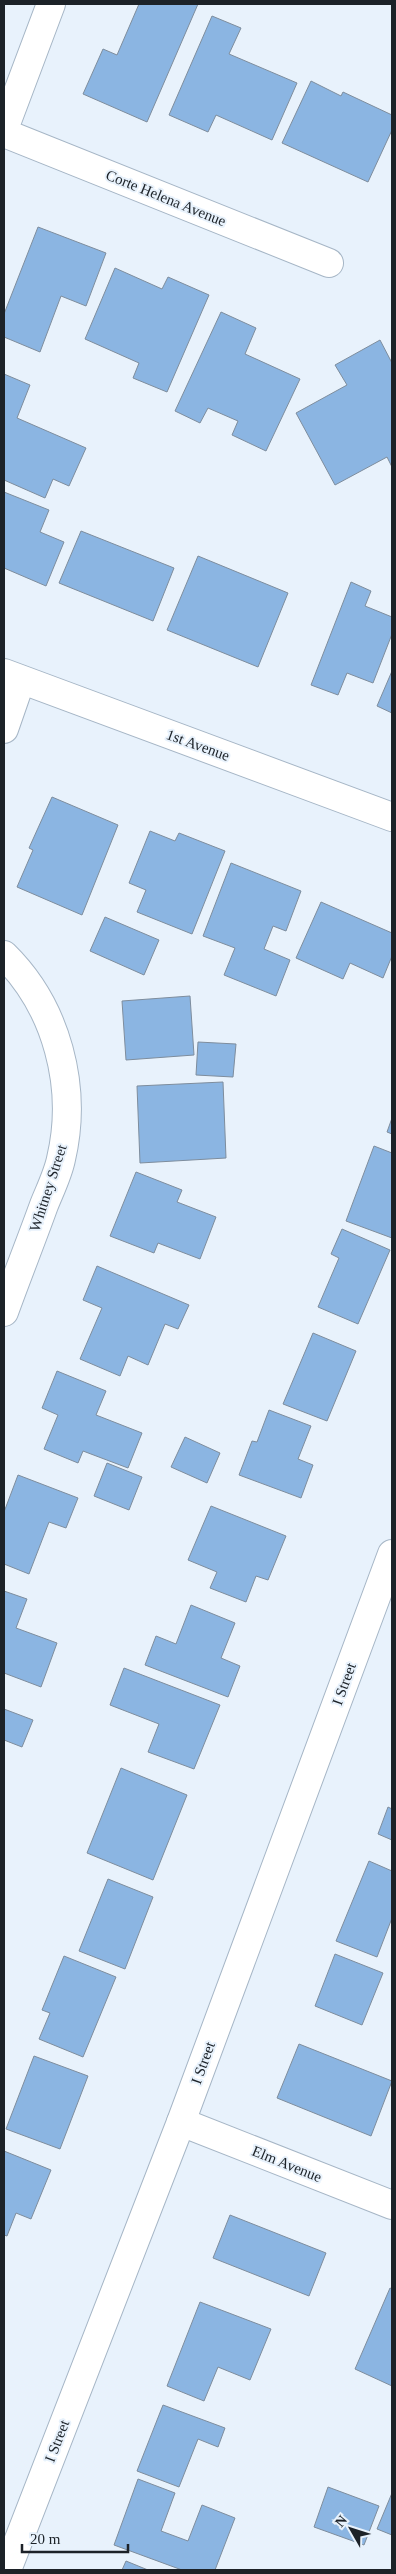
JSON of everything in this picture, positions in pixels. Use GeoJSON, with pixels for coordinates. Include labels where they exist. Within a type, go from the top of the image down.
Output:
{"type":"FeatureCollection","features":[{"type":"Feature","properties":{"kind":"street"},"geometry":{"type":"LineString","coordinates":[[4,129],[51,4]]}},
{"type":"Feature","properties":{"kind":"street","name":"Corte Helena Avenue"},"geometry":{"type":"LineString","coordinates":[[4,133],[329,263]]}},
{"type":"Feature","properties":{"kind":"street"},"geometry":{"type":"LineString","coordinates":[[4,729],[12,676]]}},
{"type":"Feature","properties":{"kind":"street","name":"1st Avenue"},"geometry":{"type":"LineString","coordinates":[[12,676],[392,817]]}},
{"type":"Feature","properties":{"kind":"street","name":"Whitney Street"},"geometry":{"type":"LineString","coordinates":[[4,955],[33,991],[49,1022],[65,1076],[67,1104],[66,1133],[61,1161],[4,1312]]}},
{"type":"Feature","properties":{"kind":"street","name":"I Street"},"geometry":{"type":"LineString","coordinates":[[7,2570],[181,2122],[392,1554]]}},
{"type":"Feature","properties":{"kind":"street","name":"Elm Avenue"},"geometry":{"type":"LineString","coordinates":[[181,2122],[392,2206]]}},
{"type":"Feature","properties":{"kind":"building"},"geometry":{"type":"Polygon","coordinates":[[[139,4],[198,4],[147,122],[83,94],[103,49],[117,55],[139,4]]]}},
{"type":"Feature","properties":{"kind":"building"},"geometry":{"type":"Polygon","coordinates":[[[212,16],[241,28],[229,54],[297,83],[272,140],[216,115],[208,132],[169,115],[212,16]]]}},
{"type":"Feature","properties":{"kind":"building"},"geometry":{"type":"Polygon","coordinates":[[[311,81],[341,96],[343,92],[392,115],[392,130],[368,182],[282,143],[311,81]]]}},
{"type":"Feature","properties":{"kind":"building"},"geometry":{"type":"Polygon","coordinates":[[[38,227],[106,253],[86,306],[61,296],[40,352],[4,337],[4,314],[38,227]]]}},
{"type":"Feature","properties":{"kind":"building"},"geometry":{"type":"Polygon","coordinates":[[[115,268],[162,289],[168,277],[209,295],[167,392],[133,378],[139,363],[85,339],[115,268]]]}},
{"type":"Feature","properties":{"kind":"building"},"geometry":{"type":"Polygon","coordinates":[[[221,312],[256,328],[245,354],[300,379],[266,451],[232,435],[238,421],[208,408],[200,423],[175,411],[221,312]]]}},
{"type":"Feature","properties":{"kind":"building"},"geometry":{"type":"Polygon","coordinates":[[[380,340],[392,363],[392,467],[387,457],[335,485],[296,413],[347,385],[335,365],[380,340]]]}},
{"type":"Feature","properties":{"kind":"building"},"geometry":{"type":"Polygon","coordinates":[[[4,374],[30,385],[17,418],[86,448],[69,486],[53,479],[45,498],[4,480],[4,374]]]}},
{"type":"Feature","properties":{"kind":"building"},"geometry":{"type":"Polygon","coordinates":[[[4,492],[49,510],[40,532],[64,542],[46,586],[4,568],[4,492]]]}},
{"type":"Feature","properties":{"kind":"building"},"geometry":{"type":"Polygon","coordinates":[[[81,531],[174,568],[153,621],[59,583],[81,531]]]}},
{"type":"Feature","properties":{"kind":"building"},"geometry":{"type":"Polygon","coordinates":[[[198,556],[288,593],[258,667],[167,630],[198,556]]]}},
{"type":"Feature","properties":{"kind":"building"},"geometry":{"type":"Polygon","coordinates":[[[351,582],[371,591],[365,606],[392,617],[392,634],[373,683],[347,673],[338,695],[311,685],[351,582]]]}},
{"type":"Feature","properties":{"kind":"building"},"geometry":{"type":"Polygon","coordinates":[[[392,671],[392,713],[377,706],[392,671]]]}},
{"type":"Feature","properties":{"kind":"building"},"geometry":{"type":"Polygon","coordinates":[[[52,797],[118,825],[82,915],[17,887],[33,850],[29,848],[52,797]]]}},
{"type":"Feature","properties":{"kind":"building"},"geometry":{"type":"Polygon","coordinates":[[[150,831],[175,841],[179,833],[225,851],[192,934],[137,912],[146,890],[129,883],[150,831]]]}},
{"type":"Feature","properties":{"kind":"building"},"geometry":{"type":"Polygon","coordinates":[[[231,863],[301,891],[286,931],[273,926],[264,949],[290,960],[276,996],[224,975],[235,948],[203,936],[231,863]]]}},
{"type":"Feature","properties":{"kind":"building"},"geometry":{"type":"Polygon","coordinates":[[[321,902],[392,933],[392,956],[383,978],[350,963],[343,979],[296,958],[321,902]]]}},
{"type":"Feature","properties":{"kind":"building"},"geometry":{"type":"Polygon","coordinates":[[[105,917],[159,940],[144,975],[90,951],[105,917]]]}},
{"type":"Feature","properties":{"kind":"building"},"geometry":{"type":"Polygon","coordinates":[[[190,996],[194,1055],[126,1060],[122,1001],[190,996]]]}},
{"type":"Feature","properties":{"kind":"building"},"geometry":{"type":"Polygon","coordinates":[[[198,1042],[236,1044],[233,1077],[196,1075],[198,1042]]]}},
{"type":"Feature","properties":{"kind":"building"},"geometry":{"type":"Polygon","coordinates":[[[223,1082],[226,1158],[140,1163],[137,1086],[223,1082]]]}},
{"type":"Feature","properties":{"kind":"building"},"geometry":{"type":"Polygon","coordinates":[[[392,1118],[392,1134],[387,1132],[392,1118]]]}},
{"type":"Feature","properties":{"kind":"building"},"geometry":{"type":"Polygon","coordinates":[[[374,1146],[392,1153],[392,1238],[346,1221],[374,1146]]]}},
{"type":"Feature","properties":{"kind":"building"},"geometry":{"type":"Polygon","coordinates":[[[136,1172],[182,1190],[177,1202],[216,1217],[200,1259],[158,1243],[154,1253],[110,1236],[136,1172]]]}},
{"type":"Feature","properties":{"kind":"building"},"geometry":{"type":"Polygon","coordinates":[[[342,1229],[390,1250],[358,1324],[318,1307],[339,1258],[331,1254],[342,1229]]]}},
{"type":"Feature","properties":{"kind":"building"},"geometry":{"type":"Polygon","coordinates":[[[97,1266],[189,1305],[178,1329],[165,1324],[148,1365],[128,1356],[120,1376],[80,1359],[102,1308],[83,1300],[97,1266]]]}},
{"type":"Feature","properties":{"kind":"building"},"geometry":{"type":"Polygon","coordinates":[[[313,1333],[356,1351],[327,1421],[283,1404],[313,1333]]]}},
{"type":"Feature","properties":{"kind":"building"},"geometry":{"type":"Polygon","coordinates":[[[57,1371],[106,1391],[96,1415],[142,1433],[128,1468],[83,1451],[78,1463],[44,1449],[58,1415],[42,1408],[57,1371]]]}},
{"type":"Feature","properties":{"kind":"building"},"geometry":{"type":"Polygon","coordinates":[[[269,1410],[311,1426],[298,1459],[313,1465],[301,1498],[239,1475],[252,1441],[257,1442],[269,1410]]]}},
{"type":"Feature","properties":{"kind":"building"},"geometry":{"type":"Polygon","coordinates":[[[185,1437],[220,1453],[207,1483],[171,1467],[185,1437]]]}},
{"type":"Feature","properties":{"kind":"building"},"geometry":{"type":"Polygon","coordinates":[[[107,1463],[142,1477],[129,1510],[94,1496],[107,1463]]]}},
{"type":"Feature","properties":{"kind":"building"},"geometry":{"type":"Polygon","coordinates":[[[18,1475],[78,1498],[66,1528],[49,1522],[29,1574],[4,1564],[4,1512],[18,1475]]]}},
{"type":"Feature","properties":{"kind":"building"},"geometry":{"type":"Polygon","coordinates":[[[211,1506],[286,1536],[268,1580],[256,1576],[246,1602],[210,1588],[217,1572],[188,1560],[211,1506]]]}},
{"type":"Feature","properties":{"kind":"building"},"geometry":{"type":"Polygon","coordinates":[[[4,1591],[27,1599],[16,1628],[57,1643],[41,1687],[4,1673],[4,1591]]]}},
{"type":"Feature","properties":{"kind":"building"},"geometry":{"type":"Polygon","coordinates":[[[191,1605],[235,1623],[221,1658],[240,1666],[228,1697],[145,1665],[156,1636],[176,1644],[191,1605]]]}},
{"type":"Feature","properties":{"kind":"building"},"geometry":{"type":"Polygon","coordinates":[[[124,1668],[220,1705],[194,1769],[148,1752],[159,1724],[110,1705],[124,1668]]]}},
{"type":"Feature","properties":{"kind":"building"},"geometry":{"type":"Polygon","coordinates":[[[4,1709],[33,1720],[22,1747],[4,1740],[4,1709]]]}},
{"type":"Feature","properties":{"kind":"building"},"geometry":{"type":"Polygon","coordinates":[[[121,1768],[187,1795],[153,1880],[87,1853],[121,1768]]]}},
{"type":"Feature","properties":{"kind":"building"},"geometry":{"type":"Polygon","coordinates":[[[388,1807],[392,1809],[392,1840],[378,1834],[388,1807]]]}},
{"type":"Feature","properties":{"kind":"building"},"geometry":{"type":"Polygon","coordinates":[[[369,1861],[392,1871],[392,1918],[377,1957],[336,1941],[369,1861]]]}},
{"type":"Feature","properties":{"kind":"building"},"geometry":{"type":"Polygon","coordinates":[[[108,1879],[153,1897],[125,1969],[79,1951],[108,1879]]]}},
{"type":"Feature","properties":{"kind":"building"},"geometry":{"type":"Polygon","coordinates":[[[335,1954],[383,1973],[362,2025],[315,2006],[335,1954]]]}},
{"type":"Feature","properties":{"kind":"building"},"geometry":{"type":"Polygon","coordinates":[[[64,1956],[116,1977],[83,2057],[39,2039],[50,2013],[42,2010],[64,1956]]]}},
{"type":"Feature","properties":{"kind":"building"},"geometry":{"type":"Polygon","coordinates":[[[299,2044],[392,2081],[371,2136],[277,2098],[299,2044]]]}},
{"type":"Feature","properties":{"kind":"building"},"geometry":{"type":"Polygon","coordinates":[[[34,2056],[88,2076],[60,2149],[6,2129],[34,2056]]]}},
{"type":"Feature","properties":{"kind":"building"},"geometry":{"type":"Polygon","coordinates":[[[4,2151],[51,2170],[31,2219],[16,2213],[7,2236],[4,2235],[4,2151]]]}},
{"type":"Feature","properties":{"kind":"building"},"geometry":{"type":"Polygon","coordinates":[[[230,2215],[326,2253],[309,2296],[213,2258],[230,2215]]]}},
{"type":"Feature","properties":{"kind":"building"},"geometry":{"type":"Polygon","coordinates":[[[390,2288],[392,2289],[392,2386],[355,2369],[390,2288]]]}},
{"type":"Feature","properties":{"kind":"building"},"geometry":{"type":"Polygon","coordinates":[[[200,2302],[271,2329],[250,2380],[218,2367],[204,2401],[167,2386],[200,2302]]]}},
{"type":"Feature","properties":{"kind":"building"},"geometry":{"type":"Polygon","coordinates":[[[163,2405],[225,2428],[218,2447],[198,2439],[179,2487],[137,2471],[163,2405]]]}},
{"type":"Feature","properties":{"kind":"building"},"geometry":{"type":"Polygon","coordinates":[[[138,2479],[175,2493],[161,2531],[188,2541],[202,2505],[235,2518],[215,2570],[182,2570],[114,2545],[138,2479]]]}},
{"type":"Feature","properties":{"kind":"building"},"geometry":{"type":"Polygon","coordinates":[[[328,2487],[379,2506],[364,2545],[314,2527],[328,2487]]]}},
{"type":"Feature","properties":{"kind":"building"},"geometry":{"type":"Polygon","coordinates":[[[392,2493],[392,2535],[377,2529],[392,2493]]]}},
{"type":"Feature","properties":{"kind":"building"},"geometry":{"type":"Polygon","coordinates":[[[126,2561],[148,2570],[122,2570],[126,2561]]]}}]}
